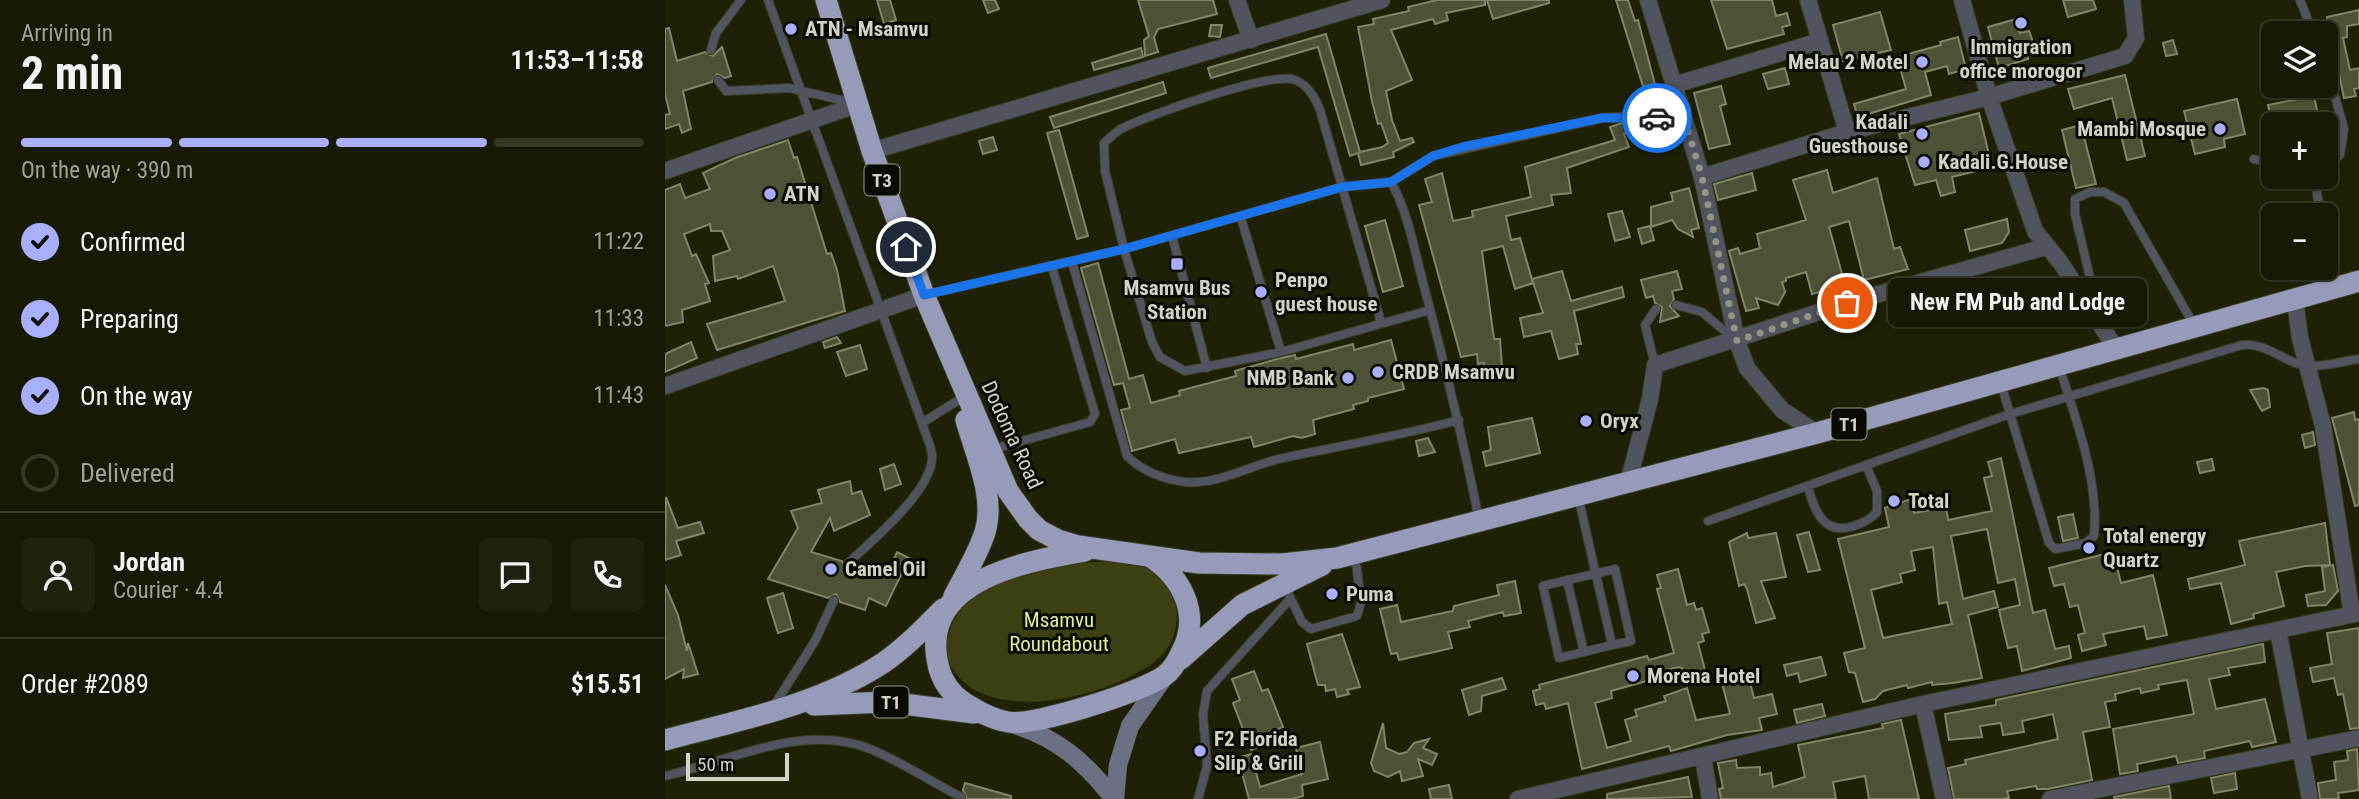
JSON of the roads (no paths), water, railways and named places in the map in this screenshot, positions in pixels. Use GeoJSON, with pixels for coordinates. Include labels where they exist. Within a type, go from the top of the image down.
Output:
{"type":"FeatureCollection","features":[{"type":"Feature","properties":{"kind":"highway","name":"Dodoma Road"},"geometry":{"type":"LineString","coordinates":[[826,0],[872,152],[924,295],[949,357],[1018,507],[1039,530],[1058,540],[1078,546],[1118,550]]}},
{"type":"Feature","properties":{"kind":"highway","name":"T1"},"geometry":{"type":"LineString","coordinates":[[791,707],[838,687],[885,662],[952,600],[983,580],[1033,561],[1086,551],[1118,550],[1199,563],[1240,564],[1346,556],[1817,433],[2359,281]]}},
{"type":"Feature","properties":{"kind":"highway","name":"Dodoma Road"},"geometry":{"type":"LineString","coordinates":[[949,357],[988,499],[988,514],[981,543],[952,600]]}},
{"type":"Feature","properties":{"kind":"highway"},"geometry":{"type":"LineString","coordinates":[[1148,555],[1170,572],[1188,603],[1189,635],[1170,671]]}},
{"type":"Feature","properties":{"kind":"highway","name":"T1"},"geometry":{"type":"LineString","coordinates":[[665,740],[791,707],[888,702],[1000,719],[1104,702],[1170,671],[1232,613],[1287,591],[1346,556]]}},
{"type":"Feature","properties":{"kind":"highway"},"geometry":{"type":"LineString","coordinates":[[952,600],[936,643],[940,671],[946,686],[957,698],[1000,719]]}},
{"type":"Feature","properties":{"kind":"main road"},"geometry":{"type":"LineString","coordinates":[[1114,799],[1118,765],[1130,726],[1170,671]]}},
{"type":"Feature","properties":{"kind":"main road"},"geometry":{"type":"LineString","coordinates":[[1000,719],[1039,732],[1061,744],[1077,756],[1114,799]]}},
{"type":"Feature","properties":{"kind":"street"},"geometry":{"type":"LineString","coordinates":[[1237,0],[1251,40]]}},
{"type":"Feature","properties":{"kind":"street"},"geometry":{"type":"LineString","coordinates":[[872,152],[1382,0]]}},
{"type":"Feature","properties":{"kind":"street"},"geometry":{"type":"LineString","coordinates":[[1649,0],[1702,177],[1737,341],[1747,368],[1782,411],[1817,433]]}},
{"type":"Feature","properties":{"kind":"street"},"geometry":{"type":"LineString","coordinates":[[1808,0],[1847,132]]}},
{"type":"Feature","properties":{"kind":"street"},"geometry":{"type":"LineString","coordinates":[[1962,0],[1989,97],[2035,231],[2045,247],[2061,263],[2116,349]]}},
{"type":"Feature","properties":{"kind":"street"},"geometry":{"type":"LineString","coordinates":[[1702,177],[1847,132],[1989,97],[2125,56],[2136,38],[2132,0]]}},
{"type":"Feature","properties":{"kind":"street"},"geometry":{"type":"LineString","coordinates":[[1674,85],[1820,41]]}},
{"type":"Feature","properties":{"kind":"street"},"geometry":{"type":"LineString","coordinates":[[665,172],[859,104]]}},
{"type":"Feature","properties":{"kind":"street"},"geometry":{"type":"LineString","coordinates":[[1628,483],[1650,399],[1654,365],[1737,341],[1847,303],[2045,247]]}},
{"type":"Feature","properties":{"kind":"street"},"geometry":{"type":"LineString","coordinates":[[665,386],[924,295]]}},
{"type":"Feature","properties":{"kind":"street"},"geometry":{"type":"LineString","coordinates":[[1518,799],[1923,704],[2356,614],[2323,426],[2295,301]]}},
{"type":"Feature","properties":{"kind":"street"},"geometry":{"type":"LineString","coordinates":[[2278,630],[2309,799]]}},
{"type":"Feature","properties":{"kind":"street"},"geometry":{"type":"LineString","coordinates":[[1923,704],[1944,799]]}},
{"type":"Feature","properties":{"kind":"street"},"geometry":{"type":"LineString","coordinates":[[2050,799],[2359,738]]}},
{"type":"Feature","properties":{"kind":"street"},"geometry":{"type":"LineString","coordinates":[[1703,757],[1710,799]]}},
{"type":"Feature","properties":{"kind":"lane"},"geometry":{"type":"LineString","coordinates":[[711,50],[716,33],[741,0]]}},
{"type":"Feature","properties":{"kind":"lane"},"geometry":{"type":"LineString","coordinates":[[768,0],[932,456],[929,469],[906,508],[848,563]]}},
{"type":"Feature","properties":{"kind":"lane"},"geometry":{"type":"LineString","coordinates":[[2299,0],[2308,21]]}},
{"type":"Feature","properties":{"kind":"lane"},"geometry":{"type":"LineString","coordinates":[[1381,322],[1320,110],[1312,92],[1292,79],[1260,83],[1158,113],[1119,130],[1104,143],[1105,171],[1124,249],[1160,357],[1185,371],[1281,352],[1430,310]]}},
{"type":"Feature","properties":{"kind":"lane"},"geometry":{"type":"LineString","coordinates":[[718,80],[726,91],[745,92],[767,87],[801,91],[859,104]]}},
{"type":"Feature","properties":{"kind":"lane"},"geometry":{"type":"LineString","coordinates":[[2335,98],[2344,129],[2338,157]]}},
{"type":"Feature","properties":{"kind":"lane"},"geometry":{"type":"LineString","coordinates":[[924,295],[1124,249],[1241,218],[1342,187],[1391,182],[1418,164],[1442,153],[1602,118],[1632,116],[1686,124]]}},
{"type":"Feature","properties":{"kind":"lane"},"geometry":{"type":"LineString","coordinates":[[2254,159],[2261,161]]}},
{"type":"Feature","properties":{"kind":"lane"},"geometry":{"type":"LineString","coordinates":[[1391,182],[1401,200],[1459,420],[1480,523]]}},
{"type":"Feature","properties":{"kind":"lane"},"geometry":{"type":"LineString","coordinates":[[2101,325],[2075,214],[2075,199],[2090,192],[2104,192],[2124,203],[2196,328]]}},
{"type":"Feature","properties":{"kind":"lane"},"geometry":{"type":"LineString","coordinates":[[1241,218],[1281,352]]}},
{"type":"Feature","properties":{"kind":"lane"},"geometry":{"type":"LineString","coordinates":[[1172,236],[1207,368]]}},
{"type":"Feature","properties":{"kind":"lane"},"geometry":{"type":"LineString","coordinates":[[1072,262],[1127,456],[1141,470],[1185,482],[1211,480],[1277,460],[1406,434],[1459,420]]}},
{"type":"Feature","properties":{"kind":"lane"},"geometry":{"type":"LineString","coordinates":[[991,450],[1090,422],[1095,414],[1052,267]]}},
{"type":"Feature","properties":{"kind":"lane"},"geometry":{"type":"LineString","coordinates":[[2334,280],[2335,288]]}},
{"type":"Feature","properties":{"kind":"lane"},"geometry":{"type":"LineString","coordinates":[[1676,304],[1702,312],[1737,341]]}},
{"type":"Feature","properties":{"kind":"lane"},"geometry":{"type":"LineString","coordinates":[[1654,365],[1645,325],[1657,309]]}},
{"type":"Feature","properties":{"kind":"lane"},"geometry":{"type":"LineString","coordinates":[[1708,522],[2010,414],[2242,345],[2253,344],[2269,349],[2308,366],[2359,359]]}},
{"type":"Feature","properties":{"kind":"lane"},"geometry":{"type":"LineString","coordinates":[[2000,381],[2049,543],[2055,550],[2074,547],[2094,536],[2095,520],[2085,454],[2059,365]]}},
{"type":"Feature","properties":{"kind":"lane"},"geometry":{"type":"LineString","coordinates":[[922,423],[960,399]]}},
{"type":"Feature","properties":{"kind":"lane"},"geometry":{"type":"LineString","coordinates":[[1808,486],[1814,507],[1824,524],[1840,529],[1850,528],[1872,518],[1877,512],[1879,503],[1867,465]]}},
{"type":"Feature","properties":{"kind":"lane"},"geometry":{"type":"LineString","coordinates":[[1578,495],[1612,645]]}},
{"type":"Feature","properties":{"kind":"lane"},"geometry":{"type":"LineString","coordinates":[[1198,799],[1207,766],[1203,715],[1207,691],[1287,591],[1302,622],[1311,629],[1357,616],[1361,602],[1346,556]]}},
{"type":"Feature","properties":{"kind":"lane"},"geometry":{"type":"LineString","coordinates":[[1615,569],[1632,641],[1559,658],[1543,586],[1567,580],[1615,569]]}},
{"type":"Feature","properties":{"kind":"lane"},"geometry":{"type":"LineString","coordinates":[[1567,580],[1584,652]]}},
{"type":"Feature","properties":{"kind":"lane"},"geometry":{"type":"LineString","coordinates":[[769,712],[815,641],[834,600]]}},
{"type":"Feature","properties":{"kind":"lane"},"geometry":{"type":"LineString","coordinates":[[665,775],[780,744],[819,738],[869,749],[961,797]]}},
{"type":"Feature","properties":{"kind":"place","name":"Immigration office morogor"},"geometry":{"type":"Point","coordinates":[2021,23]}},
{"type":"Feature","properties":{"kind":"place","name":"ATN - Msamvu"},"geometry":{"type":"Point","coordinates":[791,29]}},
{"type":"Feature","properties":{"kind":"place","name":"Melau 2 Motel"},"geometry":{"type":"Point","coordinates":[1922,62]}},
{"type":"Feature","properties":{"kind":"place","name":"Mambi Mosque"},"geometry":{"type":"Point","coordinates":[2220,129]}},
{"type":"Feature","properties":{"kind":"place","name":"Kadali Guesthouse"},"geometry":{"type":"Point","coordinates":[1922,134]}},
{"type":"Feature","properties":{"kind":"place","name":"Kadali.G.House"},"geometry":{"type":"Point","coordinates":[1924,162]}},
{"type":"Feature","properties":{"kind":"place","name":"ATN"},"geometry":{"type":"Point","coordinates":[770,194]}},
{"type":"Feature","properties":{"kind":"place","name":"Msamvu Bus Station"},"geometry":{"type":"Point","coordinates":[1177,264]}},
{"type":"Feature","properties":{"kind":"place","name":"Penpo guest house"},"geometry":{"type":"Point","coordinates":[1261,292]}},
{"type":"Feature","properties":{"kind":"place","name":"New FM Pub and Lodge"},"geometry":{"type":"Point","coordinates":[1847,303]}},
{"type":"Feature","properties":{"kind":"place","name":"CRDB Msamvu"},"geometry":{"type":"Point","coordinates":[1378,372]}},
{"type":"Feature","properties":{"kind":"place","name":"NMB Bank"},"geometry":{"type":"Point","coordinates":[1348,378]}},
{"type":"Feature","properties":{"kind":"place","name":"Oryx"},"geometry":{"type":"Point","coordinates":[1586,421]}},
{"type":"Feature","properties":{"kind":"place","name":"Total"},"geometry":{"type":"Point","coordinates":[1894,501]}},
{"type":"Feature","properties":{"kind":"place","name":"Total energy Quartz"},"geometry":{"type":"Point","coordinates":[2089,548]}},
{"type":"Feature","properties":{"kind":"place","name":"Camel Oil"},"geometry":{"type":"Point","coordinates":[831,569]}},
{"type":"Feature","properties":{"kind":"place","name":"Puma"},"geometry":{"type":"Point","coordinates":[1332,594]}},
{"type":"Feature","properties":{"kind":"place","name":"Morena Hotel"},"geometry":{"type":"Point","coordinates":[1633,676]}},
{"type":"Feature","properties":{"kind":"place","name":"F2 Florida Slip & Grill"},"geometry":{"type":"Point","coordinates":[1200,751]}},
{"type":"Feature","properties":{"kind":"park label","name":"Msamvu Roundabout"},"geometry":{"type":"Point","coordinates":[1059,632]}}]}
